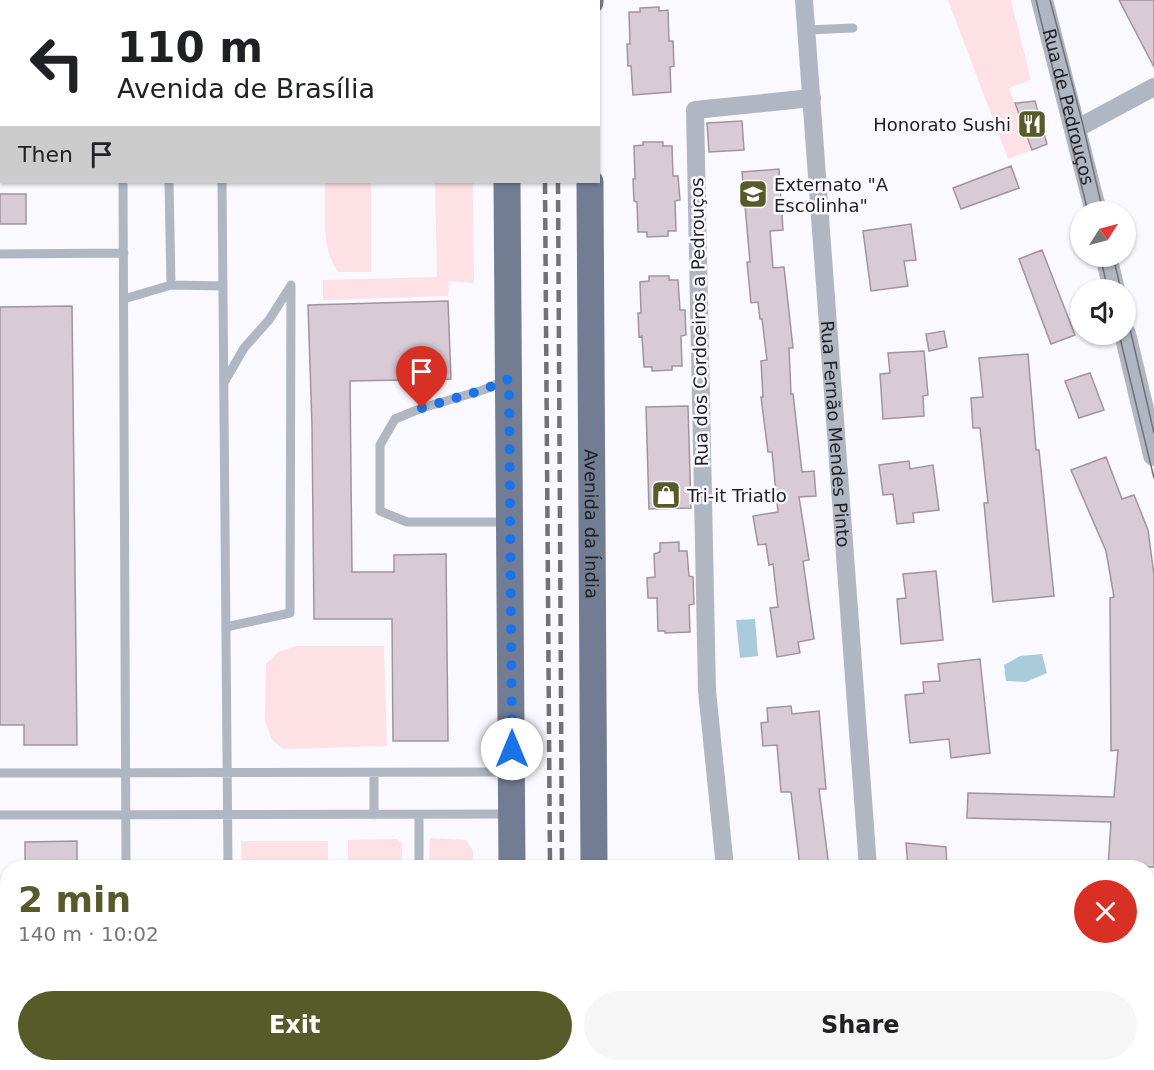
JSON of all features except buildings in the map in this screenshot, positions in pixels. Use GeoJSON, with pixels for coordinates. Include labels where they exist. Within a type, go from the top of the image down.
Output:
{"type":"FeatureCollection","features":[{"type":"Feature","properties":{"kind":"main road"},"geometry":{"type":"LineString","coordinates":[[507,183],[512,860]]}},
{"type":"Feature","properties":{"kind":"main road","name":"Avenida da Índia"},"geometry":{"type":"LineString","coordinates":[[590,183],[594,860]]}},
{"type":"Feature","properties":{"kind":"street","name":"Rua Fernão Mendes Pinto"},"geometry":{"type":"LineString","coordinates":[[804,0],[867,860]]}},
{"type":"Feature","properties":{"kind":"street","name":"Rua de Pedrouços"},"geometry":{"type":"LineString","coordinates":[[1042,0],[1092,201]]}},
{"type":"Feature","properties":{"kind":"street"},"geometry":{"type":"LineString","coordinates":[[1076,129],[1154,87]]}},
{"type":"Feature","properties":{"kind":"street","name":"Rua dos Cordoeiros a Pedrouços"},"geometry":{"type":"LineString","coordinates":[[724,860],[707,691],[695,110],[812,98]]}},
{"type":"Feature","properties":{"kind":"street"},"geometry":{"type":"LineString","coordinates":[[1128,345],[1154,455]]}},
{"type":"Feature","properties":{"kind":"lane"},"geometry":{"type":"LineString","coordinates":[[807,30],[854,27]]}},
{"type":"Feature","properties":{"kind":"lane"},"geometry":{"type":"LineString","coordinates":[[123,183],[126,860]]}},
{"type":"Feature","properties":{"kind":"lane"},"geometry":{"type":"LineString","coordinates":[[169,183],[171,285]]}},
{"type":"Feature","properties":{"kind":"lane"},"geometry":{"type":"LineString","coordinates":[[222,183],[228,860]]}},
{"type":"Feature","properties":{"kind":"lane"},"geometry":{"type":"LineString","coordinates":[[0,254],[124,253]]}},
{"type":"Feature","properties":{"kind":"lane"},"geometry":{"type":"LineString","coordinates":[[124,299],[171,285],[223,286]]}},
{"type":"Feature","properties":{"kind":"lane"},"geometry":{"type":"LineString","coordinates":[[224,382],[244,348],[269,320],[291,285],[290,613],[226,627]]}},
{"type":"Feature","properties":{"kind":"lane"},"geometry":{"type":"LineString","coordinates":[[509,379],[395,419],[380,446],[379,477],[380,511],[407,522],[510,522]]}},
{"type":"Feature","properties":{"kind":"lane"},"geometry":{"type":"LineString","coordinates":[[0,772],[512,772]]}},
{"type":"Feature","properties":{"kind":"lane"},"geometry":{"type":"LineString","coordinates":[[374,772],[374,815]]}},
{"type":"Feature","properties":{"kind":"lane"},"geometry":{"type":"LineString","coordinates":[[0,815],[512,814]]}},
{"type":"Feature","properties":{"kind":"lane"},"geometry":{"type":"LineString","coordinates":[[419,815],[419,860]]}},
{"type":"Feature","properties":{"kind":"shaded area"},"geometry":{"type":"Polygon","coordinates":[[[948,0],[1011,0],[1031,80],[1009,88],[1032,150],[1008,159],[948,0]]]}},
{"type":"Feature","properties":{"kind":"shaded area"},"geometry":{"type":"Polygon","coordinates":[[[325,183],[371,183],[371,272],[338,272],[332,262],[325,229],[325,183]]]}},
{"type":"Feature","properties":{"kind":"shaded area"},"geometry":{"type":"Polygon","coordinates":[[[435,183],[473,183],[474,283],[449,281],[448,296],[323,300],[323,280],[437,277],[435,183]]]}},
{"type":"Feature","properties":{"kind":"shaded area"},"geometry":{"type":"Polygon","coordinates":[[[296,646],[384,646],[387,746],[284,749],[272,740],[265,720],[266,664],[278,652],[296,646]]]}},
{"type":"Feature","properties":{"kind":"shaded area"},"geometry":{"type":"Polygon","coordinates":[[[430,838],[466,840],[473,851],[473,860],[429,860],[430,838]]]}},
{"type":"Feature","properties":{"kind":"shaded area"},"geometry":{"type":"Polygon","coordinates":[[[397,839],[402,843],[402,860],[349,860],[348,840],[397,839]]]}},
{"type":"Feature","properties":{"kind":"shaded area"},"geometry":{"type":"Polygon","coordinates":[[[241,841],[328,841],[328,860],[242,860],[241,841]]]}},
{"type":"Feature","properties":{"kind":"water"},"geometry":{"type":"Polygon","coordinates":[[[755,619],[758,656],[740,658],[736,620],[755,619]]]}},
{"type":"Feature","properties":{"kind":"water"},"geometry":{"type":"Polygon","coordinates":[[[1042,654],[1047,673],[1026,682],[1006,681],[1004,665],[1020,656],[1042,654]]]}},
{"type":"Feature","properties":{"kind":"tram line"},"geometry":{"type":"LineString","coordinates":[[1036,0],[1085,201]]}},
{"type":"Feature","properties":{"kind":"tram line"},"geometry":{"type":"LineString","coordinates":[[1050,0],[1100,201]]}},
{"type":"Feature","properties":{"kind":"tram line"},"geometry":{"type":"LineString","coordinates":[[1103,267],[1105,279]]}},
{"type":"Feature","properties":{"kind":"tram line"},"geometry":{"type":"LineString","coordinates":[[1116,267],[1118,279]]}},
{"type":"Feature","properties":{"kind":"tram line"},"geometry":{"type":"LineString","coordinates":[[1122,345],[1154,478]]}},
{"type":"Feature","properties":{"kind":"tram line"},"geometry":{"type":"LineString","coordinates":[[1134,345],[1154,433]]}},
{"type":"Feature","properties":{"kind":"railway"},"geometry":{"type":"LineString","coordinates":[[545,183],[550,860]]}},
{"type":"Feature","properties":{"kind":"railway"},"geometry":{"type":"LineString","coordinates":[[558,183],[562,860]]}},
{"type":"Feature","properties":{"kind":"place","name":"Honorato Sushi"},"geometry":{"type":"Point","coordinates":[1032,124]}},
{"type":"Feature","properties":{"kind":"place","name":"Externato \"A Escolinha\""},"geometry":{"type":"Point","coordinates":[753,194]}},
{"type":"Feature","properties":{"kind":"place","name":"Tri-it Triatlo"},"geometry":{"type":"Point","coordinates":[666,495]}},
{"type":"Feature","properties":{"kind":"route"},"geometry":{"type":"LineString","coordinates":[[422,408],[483,390],[509,379],[512,749]]}}]}
